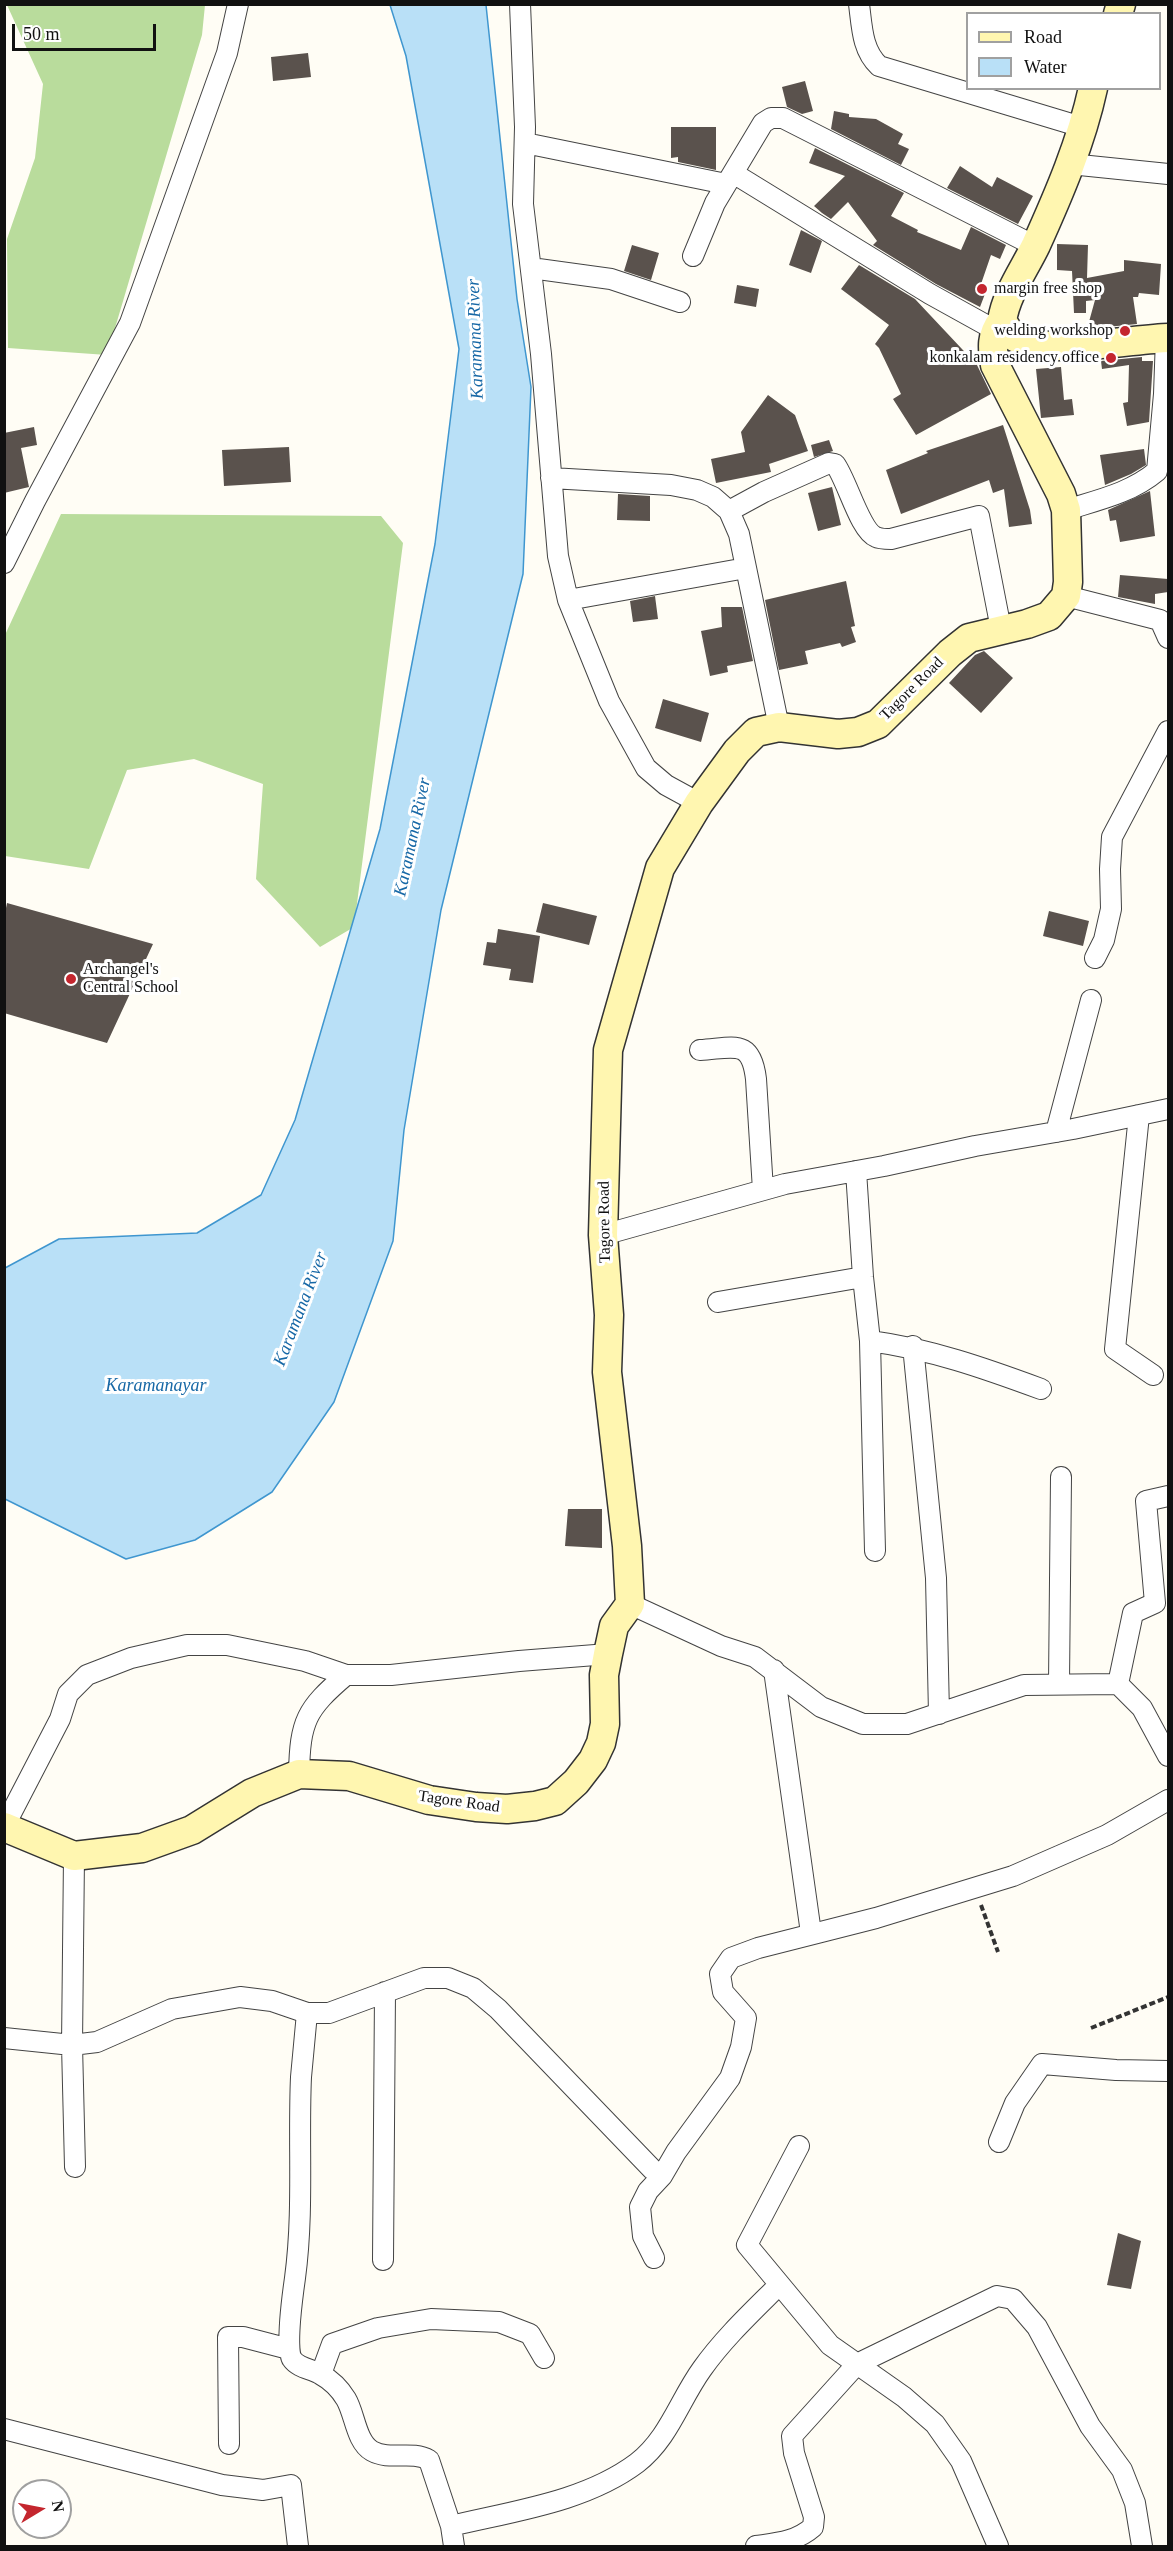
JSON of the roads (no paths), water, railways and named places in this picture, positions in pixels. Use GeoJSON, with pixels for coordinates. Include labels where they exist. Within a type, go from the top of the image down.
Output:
{"type":"FeatureCollection","features":[{"type":"Feature","properties":{"kind":"street"},"geometry":{"type":"LineString","coordinates":[[4,563],[130,323],[227,53],[238,4]]}},
{"type":"Feature","properties":{"kind":"street"},"geometry":{"type":"LineString","coordinates":[[520,4],[525,143],[523,204],[541,354],[558,556],[568,600],[609,701],[646,768],[666,785],[699,803]]}},
{"type":"Feature","properties":{"kind":"street"},"geometry":{"type":"LineString","coordinates":[[859,4],[864,43],[870,57],[879,66],[1084,128]]}},
{"type":"Feature","properties":{"kind":"street"},"geometry":{"type":"LineString","coordinates":[[1093,90],[1084,128],[1035,246],[1004,306],[992,349],[995,365],[1061,494],[1066,510],[1069,564],[1066,596],[1166,624]]}},
{"type":"Feature","properties":{"kind":"street"},"geometry":{"type":"LineString","coordinates":[[693,256],[715,203],[763,123],[771,118],[783,118],[1035,246]]}},
{"type":"Feature","properties":{"kind":"street"},"geometry":{"type":"LineString","coordinates":[[525,143],[730,178],[930,294],[998,325],[1028,342],[1096,346],[1167,338],[1157,471],[1143,483],[1066,510]]}},
{"type":"Feature","properties":{"kind":"street"},"geometry":{"type":"LineString","coordinates":[[1070,164],[1168,174]]}},
{"type":"Feature","properties":{"kind":"street"},"geometry":{"type":"LineString","coordinates":[[531,268],[611,279],[680,302]]}},
{"type":"Feature","properties":{"kind":"street"},"geometry":{"type":"LineString","coordinates":[[729,511],[764,492],[829,463],[835,464],[842,473],[868,531],[877,538],[891,539],[979,516],[1001,629]]}},
{"type":"Feature","properties":{"kind":"street"},"geometry":{"type":"LineString","coordinates":[[551,478],[671,485],[697,490],[713,497],[729,511],[739,534],[779,727]]}},
{"type":"Feature","properties":{"kind":"street"},"geometry":{"type":"LineString","coordinates":[[568,600],[746,568]]}},
{"type":"Feature","properties":{"kind":"street","name":"Tagore Road"},"geometry":{"type":"LineString","coordinates":[[4,1827],[74,1856],[142,1848],[192,1830],[252,1793],[299,1774],[349,1776],[429,1800],[476,1808],[507,1809],[555,1801],[576,1782],[593,1760],[601,1743],[605,1724],[604,1675],[608,1654],[614,1626],[630,1604],[627,1546],[607,1372],[609,1315],[603,1234],[608,1050],[660,868],[699,803],[737,751],[756,732],[779,727],[837,734],[858,732],[878,724],[950,653],[969,638],[1027,624],[1049,616],[1066,596]]}},
{"type":"Feature","properties":{"kind":"street"},"geometry":{"type":"LineString","coordinates":[[1095,958],[1104,940],[1112,909],[1110,869],[1112,837],[1168,731]]}},
{"type":"Feature","properties":{"kind":"street"},"geometry":{"type":"LineString","coordinates":[[1056,1132],[1091,1000]]}},
{"type":"Feature","properties":{"kind":"street"},"geometry":{"type":"LineString","coordinates":[[700,1050],[739,1047],[748,1052],[753,1062],[763,1190]]}},
{"type":"Feature","properties":{"kind":"street"},"geometry":{"type":"LineString","coordinates":[[603,1234],[784,1184],[1168,1109]]}},
{"type":"Feature","properties":{"kind":"street"},"geometry":{"type":"LineString","coordinates":[[1139,1115],[1115,1349],[1153,1375]]}},
{"type":"Feature","properties":{"kind":"street"},"geometry":{"type":"LineString","coordinates":[[856,1171],[862,1277],[870,1341],[875,1551]]}},
{"type":"Feature","properties":{"kind":"street"},"geometry":{"type":"LineString","coordinates":[[718,1302],[862,1277]]}},
{"type":"Feature","properties":{"kind":"street"},"geometry":{"type":"LineString","coordinates":[[870,1341],[913,1347],[956,1358],[1041,1389]]}},
{"type":"Feature","properties":{"kind":"street"},"geometry":{"type":"LineString","coordinates":[[913,1347],[936,1578],[939,1714]]}},
{"type":"Feature","properties":{"kind":"street"},"geometry":{"type":"LineString","coordinates":[[1059,1683],[1062,1477]]}},
{"type":"Feature","properties":{"kind":"street"},"geometry":{"type":"LineString","coordinates":[[1118,1684],[1132,1613],[1155,1604],[1146,1500],[1168,1496]]}},
{"type":"Feature","properties":{"kind":"street"},"geometry":{"type":"LineString","coordinates":[[630,1604],[722,1646],[755,1657],[821,1707],[863,1724],[907,1724],[1024,1685],[1118,1684],[1142,1708],[1168,1755]]}},
{"type":"Feature","properties":{"kind":"street"},"geometry":{"type":"LineString","coordinates":[[4,1827],[60,1719],[68,1694],[87,1675],[131,1658],[187,1645],[227,1644],[305,1661],[346,1675],[391,1675],[608,1654]]}},
{"type":"Feature","properties":{"kind":"street"},"geometry":{"type":"LineString","coordinates":[[774,1670],[811,1933]]}},
{"type":"Feature","properties":{"kind":"street"},"geometry":{"type":"LineString","coordinates":[[299,1774],[303,1729],[312,1706],[346,1675]]}},
{"type":"Feature","properties":{"kind":"street"},"geometry":{"type":"LineString","coordinates":[[654,2258],[643,2236],[640,2207],[648,2191],[662,2176],[676,2152],[730,2078],[741,2047],[746,2018],[723,1992],[720,1974],[730,1959],[811,1933],[876,1918],[1013,1876],[1107,1835],[1168,1800]]}},
{"type":"Feature","properties":{"kind":"street"},"geometry":{"type":"LineString","coordinates":[[74,1856],[72,2045],[75,2167]]}},
{"type":"Feature","properties":{"kind":"street"},"geometry":{"type":"LineString","coordinates":[[4,2038],[72,2045],[97,2042],[172,2009],[240,1996],[272,2001],[307,2013],[329,2013],[424,1978],[448,1978],[473,1988],[498,2009],[652,2169],[662,2176]]}},
{"type":"Feature","properties":{"kind":"street"},"geometry":{"type":"LineString","coordinates":[[383,2260],[385,1992]]}},
{"type":"Feature","properties":{"kind":"street"},"geometry":{"type":"LineString","coordinates":[[307,2013],[301,2077],[297,2259],[291,2301],[289,2349],[292,2359],[300,2366],[321,2374],[339,2388],[354,2416],[364,2444],[373,2452],[388,2456],[419,2454],[429,2460],[451,2526],[454,2547]]}},
{"type":"Feature","properties":{"kind":"street"},"geometry":{"type":"LineString","coordinates":[[999,2142],[1015,2103],[1042,2064],[1116,2070],[1168,2071]]}},
{"type":"Feature","properties":{"kind":"street"},"geometry":{"type":"LineString","coordinates":[[799,2146],[747,2245],[830,2345],[904,2397],[935,2424],[961,2461],[998,2547]]}},
{"type":"Feature","properties":{"kind":"street"},"geometry":{"type":"LineString","coordinates":[[451,2526],[583,2492],[609,2480],[638,2462],[665,2434],[700,2371],[720,2346],[779,2285]]}},
{"type":"Feature","properties":{"kind":"street"},"geometry":{"type":"LineString","coordinates":[[756,2547],[783,2543],[802,2536],[813,2527],[814,2517],[794,2453],[792,2436],[857,2364],[997,2296],[1013,2299],[1037,2327],[1090,2426],[1122,2470],[1135,2504],[1142,2547]]}},
{"type":"Feature","properties":{"kind":"street"},"geometry":{"type":"LineString","coordinates":[[321,2374],[332,2344],[378,2328],[431,2319],[500,2322],[530,2334],[544,2358]]}},
{"type":"Feature","properties":{"kind":"street"},"geometry":{"type":"LineString","coordinates":[[229,2444],[228,2337],[243,2337],[289,2349]]}},
{"type":"Feature","properties":{"kind":"street"},"geometry":{"type":"LineString","coordinates":[[4,2428],[222,2486],[263,2490],[291,2485],[298,2547]]}},
{"type":"Feature","properties":{"kind":"water","name":"Karamanayar"},"geometry":{"type":"Polygon","coordinates":[[[390,5],[486,5],[517,299],[531,387],[523,574],[441,910],[404,1130],[393,1241],[334,1402],[272,1492],[195,1540],[126,1559],[5,1499],[5,1268],[59,1239],[197,1233],[261,1195],[295,1120],[380,829],[435,544],[459,349],[406,56],[390,5]]]}},
{"type":"Feature","properties":{"kind":"place","name":"margin free shop"},"geometry":{"type":"Point","coordinates":[982,289]}},
{"type":"Feature","properties":{"kind":"place","name":"welding workshop"},"geometry":{"type":"Point","coordinates":[1125,331]}},
{"type":"Feature","properties":{"kind":"place","name":"konkalam residency office"},"geometry":{"type":"Point","coordinates":[1111,358]}},
{"type":"Feature","properties":{"kind":"place","name":"Archangel's Central School"},"geometry":{"type":"Point","coordinates":[71,979]}},
{"type":"Feature","properties":{"kind":"water label","name":"Karamana River"},"geometry":{"type":"Point","coordinates":[476,339]}},
{"type":"Feature","properties":{"kind":"water label","name":"Karamana River"},"geometry":{"type":"Point","coordinates":[413,837]}},
{"type":"Feature","properties":{"kind":"water label","name":"Karamana River"},"geometry":{"type":"Point","coordinates":[301,1309]}}]}
